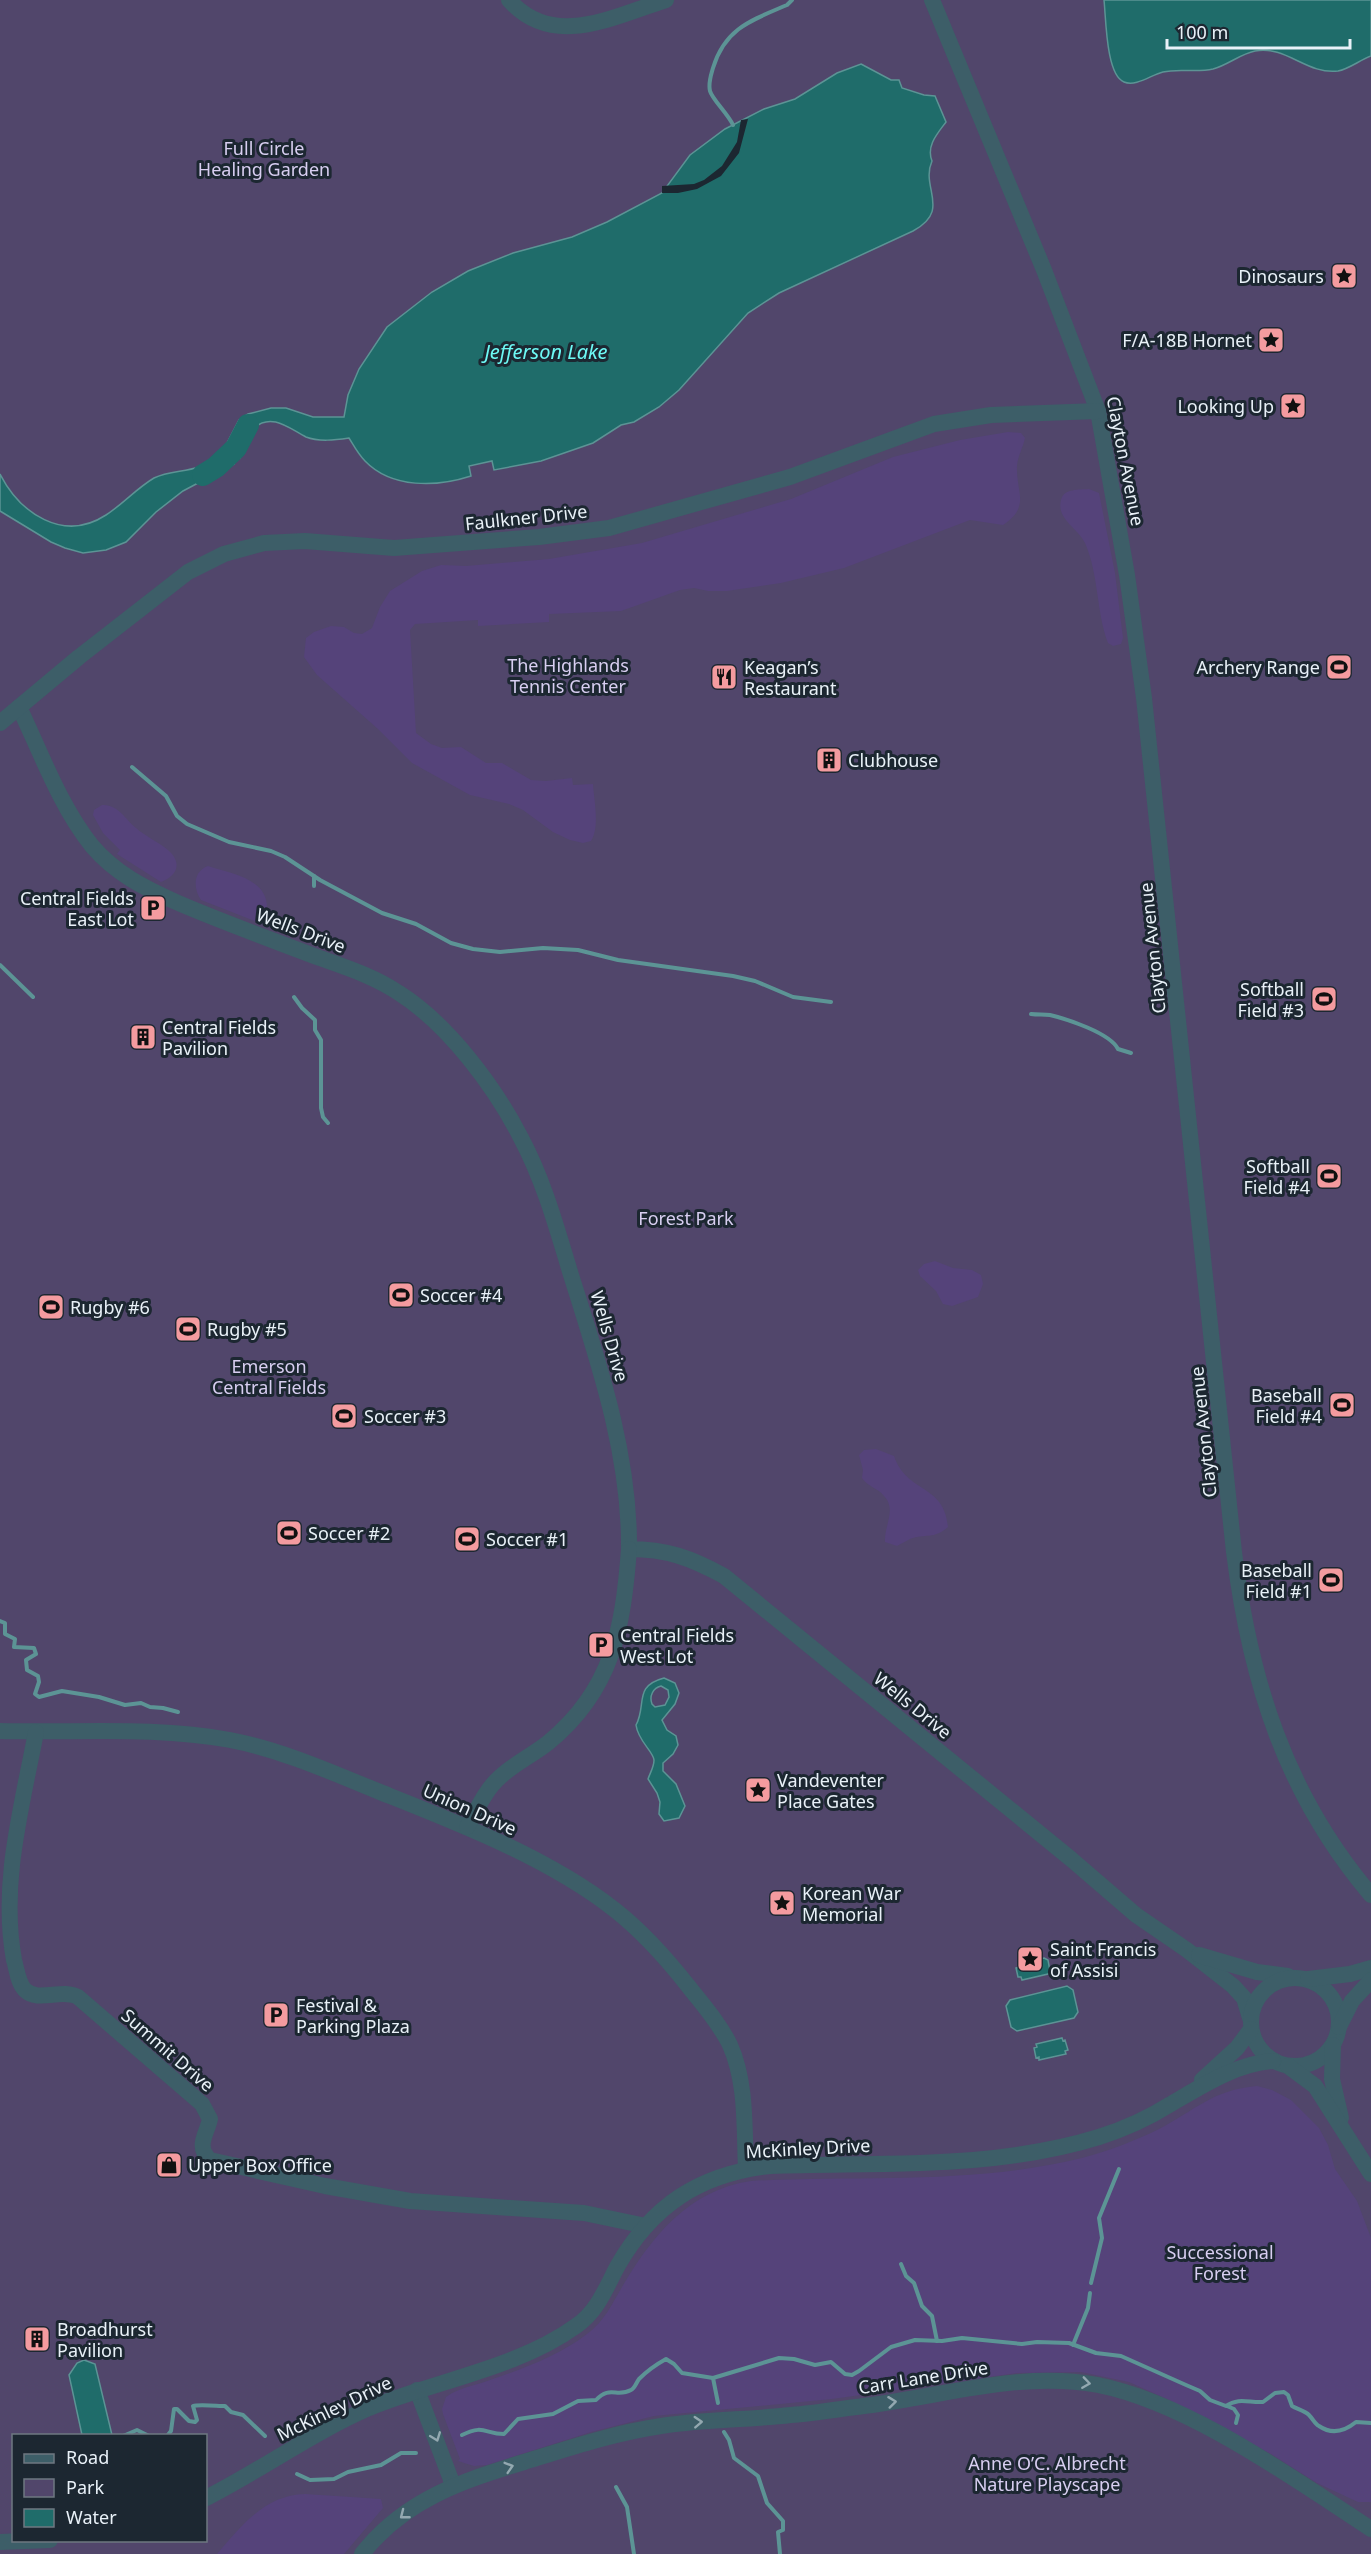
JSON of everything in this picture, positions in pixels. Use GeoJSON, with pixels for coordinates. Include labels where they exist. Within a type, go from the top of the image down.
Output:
{"type":"FeatureCollection","features":[{"type":"Feature","properties":{"kind":"street"},"geometry":{"type":"LineString","coordinates":[[509,0],[522,12],[543,24],[569,28],[666,0]]}},
{"type":"Feature","properties":{"kind":"street","name":"Clayton Avenue"},"geometry":{"type":"LineString","coordinates":[[932,0],[1044,270],[1098,411],[1127,575],[1143,687],[1234,1552],[1245,1625],[1264,1697],[1298,1785],[1323,1831],[1371,1895]]}},
{"type":"Feature","properties":{"kind":"street","name":"Faulkner Drive"},"geometry":{"type":"LineString","coordinates":[[0,723],[188,572],[244,547],[285,541],[394,548],[581,532],[648,518],[779,481],[934,424],[991,415],[1098,411]]}},
{"type":"Feature","properties":{"kind":"street","name":"Wells Drive"},"geometry":{"type":"LineString","coordinates":[[19,707],[73,818],[94,848],[120,872],[155,893],[203,914],[362,974],[398,992],[426,1013],[492,1090],[520,1136],[540,1180],[592,1343],[624,1473],[628,1500],[629,1549],[661,1551],[683,1556],[724,1576],[1071,1859],[1136,1915],[1187,1950],[1239,1991],[1244,1998],[1251,2023]]}},
{"type":"Feature","properties":{"kind":"street"},"geometry":{"type":"LineString","coordinates":[[467,1827],[482,1800],[499,1778],[550,1742],[580,1710],[593,1692],[617,1641],[625,1604],[629,1549]]}},
{"type":"Feature","properties":{"kind":"street","name":"Union Drive"},"geometry":{"type":"LineString","coordinates":[[0,1731],[169,1733],[239,1742],[301,1760],[467,1827],[587,1890],[616,1911],[647,1939],[671,1965],[724,2034],[736,2060],[742,2098],[746,2169]]}},
{"type":"Feature","properties":{"kind":"street","name":"Summit Drive"},"geometry":{"type":"LineString","coordinates":[[36,1731],[8,1884],[10,1937],[21,1984],[33,1995],[67,1994],[78,1997],[201,2104],[210,2119],[202,2140],[205,2155],[210,2160],[325,2186],[410,2201],[584,2213],[646,2226]]}},
{"type":"Feature","properties":{"kind":"street","name":"Wells Drive"},"geometry":{"type":"LineString","coordinates":[[1187,1950],[1257,1972],[1302,1978]]}},
{"type":"Feature","properties":{"kind":"street"},"geometry":{"type":"LineString","coordinates":[[1371,1968],[1350,1974],[1278,1980],[1265,1989],[1255,2002],[1251,2023],[1258,2047],[1280,2063],[1303,2075],[1315,2086],[1371,2174]]}},
{"type":"Feature","properties":{"kind":"street"},"geometry":{"type":"LineString","coordinates":[[1302,1978],[1324,1988],[1333,2000],[1338,2013],[1338,2028]]}},
{"type":"Feature","properties":{"kind":"street"},"geometry":{"type":"LineString","coordinates":[[1346,2133],[1333,2088],[1333,2044],[1338,2028],[1352,2001],[1371,1980]]}},
{"type":"Feature","properties":{"kind":"street","name":"McKinley Drive"},"geometry":{"type":"LineString","coordinates":[[1186,2095],[1237,2048],[1251,2023]]}},
{"type":"Feature","properties":{"kind":"street"},"geometry":{"type":"LineString","coordinates":[[1280,2063],[1299,2066],[1315,2061],[1333,2044]]}},
{"type":"Feature","properties":{"kind":"street","name":"McKinley Drive"},"geometry":{"type":"LineString","coordinates":[[207,2497],[350,2418],[417,2390],[513,2358],[562,2336],[579,2325],[599,2302],[624,2257],[646,2226],[660,2212],[692,2188],[724,2174],[746,2169],[795,2165],[965,2161],[1031,2154],[1117,2130],[1153,2114],[1240,2067],[1280,2063]]}},
{"type":"Feature","properties":{"kind":"street","name":"Carr Lane Drive"},"geometry":{"type":"LineString","coordinates":[[362,2554],[408,2512],[430,2496],[453,2485],[588,2443],[659,2426],[791,2415],[1008,2384],[1062,2381],[1122,2391],[1163,2407],[1248,2451],[1371,2529]]}},
{"type":"Feature","properties":{"kind":"street"},"geometry":{"type":"LineString","coordinates":[[417,2390],[453,2485]]}},
{"type":"Feature","properties":{"kind":"green space","name":"Forest Park"},"geometry":{"type":"Polygon","coordinates":[[[0,0],[1371,0],[1371,2554],[0,2554],[0,0]]]}},
{"type":"Feature","properties":{"kind":"green space"},"geometry":{"type":"Polygon","coordinates":[[[1008,432],[1021,433],[1025,438],[1017,466],[1019,505],[1017,512],[1003,525],[970,520],[844,568],[781,583],[727,591],[694,588],[680,590],[621,611],[549,614],[549,622],[478,626],[478,620],[415,624],[410,630],[416,733],[431,744],[442,748],[461,747],[486,763],[502,763],[531,780],[572,778],[573,785],[593,784],[596,821],[591,841],[583,843],[570,840],[553,832],[523,810],[509,804],[470,795],[412,763],[378,729],[317,675],[304,657],[306,638],[314,632],[331,626],[344,627],[354,633],[362,634],[372,628],[380,607],[390,591],[422,571],[441,565],[466,566],[549,559],[642,543],[791,499],[893,457],[960,440],[1008,432]]]}},
{"type":"Feature","properties":{"kind":"green space"},"geometry":{"type":"Polygon","coordinates":[[[1089,489],[1099,493],[1115,573],[1123,638],[1121,644],[1113,646],[1108,643],[1104,631],[1090,555],[1082,538],[1065,518],[1060,507],[1065,493],[1072,490],[1089,489]]]}},
{"type":"Feature","properties":{"kind":"green space"},"geometry":{"type":"Polygon","coordinates":[[[102,805],[117,809],[140,831],[168,850],[177,864],[174,873],[161,882],[117,854],[120,850],[103,833],[93,815],[94,810],[102,805]]]}},
{"type":"Feature","properties":{"kind":"green space"},"geometry":{"type":"Polygon","coordinates":[[[208,866],[236,874],[261,889],[267,907],[263,918],[257,922],[201,900],[196,886],[197,876],[203,868],[208,866]]]}},
{"type":"Feature","properties":{"kind":"green space"},"geometry":{"type":"Polygon","coordinates":[[[935,1261],[953,1268],[972,1270],[981,1275],[983,1284],[978,1297],[952,1306],[943,1304],[936,1291],[920,1276],[918,1270],[924,1264],[935,1261]]]}},
{"type":"Feature","properties":{"kind":"green space"},"geometry":{"type":"Polygon","coordinates":[[[876,1449],[894,1456],[907,1477],[933,1495],[945,1513],[948,1527],[938,1534],[916,1537],[897,1546],[885,1542],[890,1507],[882,1493],[862,1478],[863,1470],[859,1455],[864,1450],[876,1449]]]}},
{"type":"Feature","properties":{"kind":"green space","name":"Successional Forest"},"geometry":{"type":"Polygon","coordinates":[[[1257,2086],[1272,2090],[1291,2100],[1319,2128],[1328,2145],[1335,2169],[1357,2201],[1371,2238],[1371,2502],[1358,2502],[1317,2483],[1271,2454],[1169,2400],[1129,2382],[1081,2372],[1017,2373],[832,2399],[654,2416],[591,2432],[487,2465],[474,2466],[458,2461],[460,2459],[442,2409],[446,2397],[463,2388],[542,2360],[577,2342],[603,2318],[646,2250],[660,2233],[674,2218],[709,2194],[751,2181],[959,2176],[1041,2166],[1082,2158],[1140,2138],[1216,2096],[1241,2088],[1257,2086]]]}},
{"type":"Feature","properties":{"kind":"green space"},"geometry":{"type":"Polygon","coordinates":[[[305,2494],[381,2499],[383,2508],[344,2554],[217,2554],[245,2523],[266,2506],[291,2496],[305,2494]]]}},
{"type":"Feature","properties":{"kind":"water"},"geometry":{"type":"Polygon","coordinates":[[[1104,0],[1371,0],[1371,56],[1342,70],[1327,71],[1316,69],[1277,52],[1255,51],[1213,69],[1169,71],[1138,82],[1124,82],[1118,77],[1110,58],[1104,0]]]}},
{"type":"Feature","properties":{"kind":"water","name":"Jefferson Lake"},"geometry":{"type":"Polygon","coordinates":[[[861,64],[891,80],[899,80],[902,88],[935,96],[946,122],[933,140],[930,150],[932,161],[929,180],[933,198],[931,215],[925,223],[913,231],[779,293],[748,313],[679,390],[659,407],[634,422],[621,425],[593,443],[541,461],[494,470],[492,461],[469,466],[471,476],[430,483],[401,481],[388,477],[363,458],[349,438],[311,439],[274,422],[261,423],[254,428],[240,458],[226,445],[239,420],[248,414],[271,408],[286,408],[313,417],[344,417],[348,395],[359,369],[387,327],[432,292],[468,271],[513,253],[572,237],[607,222],[662,193],[690,155],[725,129],[764,109],[795,99],[837,73],[861,64]]]}},
{"type":"Feature","properties":{"kind":"water"},"geometry":{"type":"Polygon","coordinates":[[[223,453],[234,464],[183,491],[156,512],[126,542],[106,550],[83,553],[65,548],[0,511],[0,474],[19,501],[31,511],[44,520],[59,525],[74,526],[90,523],[106,515],[154,478],[199,467],[223,453]]]}},
{"type":"Feature","properties":{"kind":"water"},"geometry":{"type":"Polygon","coordinates":[[[664,1678],[675,1683],[679,1693],[675,1704],[662,1720],[667,1730],[676,1736],[678,1745],[673,1754],[663,1763],[663,1771],[676,1784],[685,1806],[679,1818],[664,1821],[659,1814],[660,1802],[657,1793],[648,1779],[654,1760],[637,1731],[636,1725],[644,1691],[654,1681],[664,1678]],[[661,1686],[654,1690],[651,1701],[655,1707],[665,1705],[669,1697],[668,1690],[661,1686]]]}},
{"type":"Feature","properties":{"kind":"water"},"geometry":{"type":"Polygon","coordinates":[[[1044,1958],[1048,1960],[1050,1971],[1048,1974],[1022,1980],[1018,1977],[1016,1968],[1019,1967],[1018,1964],[1044,1958]]]}},
{"type":"Feature","properties":{"kind":"water"},"geometry":{"type":"Polygon","coordinates":[[[1067,1986],[1073,1990],[1078,2012],[1074,2018],[1017,2031],[1011,2027],[1006,2006],[1010,2000],[1067,1986]]]}},
{"type":"Feature","properties":{"kind":"water"},"geometry":{"type":"Polygon","coordinates":[[[1062,2038],[1068,2050],[1065,2051],[1066,2054],[1039,2060],[1039,2057],[1036,2058],[1034,2048],[1037,2047],[1036,2044],[1062,2038]]]}},
{"type":"Feature","properties":{"kind":"water"},"geometry":{"type":"Polygon","coordinates":[[[84,2360],[95,2364],[112,2434],[82,2434],[69,2375],[77,2363],[84,2360]]]}},
{"type":"Feature","properties":{"kind":"pier"},"geometry":{"type":"Polygon","coordinates":[[[748,119],[739,153],[721,176],[697,189],[678,193],[662,193],[662,186],[694,184],[704,180],[722,166],[737,142],[741,120],[748,119]]]}},
{"type":"Feature","properties":{"kind":"waterway"},"geometry":{"type":"LineString","coordinates":[[733,125],[710,91],[709,85],[718,54],[732,34],[741,27],[787,5],[792,0]]}},
{"type":"Feature","properties":{"kind":"waterway"},"geometry":{"type":"LineString","coordinates":[[203,475],[216,467],[236,448],[248,425]]}},
{"type":"Feature","properties":{"kind":"waterway"},"geometry":{"type":"LineString","coordinates":[[132,767],[166,796],[177,816],[187,824],[229,842],[271,851],[285,857],[320,880],[382,913],[416,924],[451,943],[473,949],[500,952],[543,948],[578,950],[618,960],[733,976],[755,981],[793,997],[831,1002]]}},
{"type":"Feature","properties":{"kind":"waterway"},"geometry":{"type":"LineString","coordinates":[[314,876],[314,886]]}},
{"type":"Feature","properties":{"kind":"waterway"},"geometry":{"type":"LineString","coordinates":[[0,965],[33,997]]}},
{"type":"Feature","properties":{"kind":"waterway"},"geometry":{"type":"LineString","coordinates":[[294,997],[315,1020],[315,1030],[321,1040],[321,1108],[323,1117],[328,1123]]}},
{"type":"Feature","properties":{"kind":"waterway"},"geometry":{"type":"LineString","coordinates":[[1031,1014],[1050,1015],[1077,1023],[1097,1032],[1118,1049],[1131,1053]]}},
{"type":"Feature","properties":{"kind":"waterway"},"geometry":{"type":"LineString","coordinates":[[0,1621],[5,1623],[5,1634],[15,1639],[14,1647],[34,1648],[36,1654],[26,1660],[27,1670],[38,1676],[39,1682],[35,1694],[39,1697],[62,1691],[99,1697],[125,1705],[141,1703],[178,1712]]}},
{"type":"Feature","properties":{"kind":"waterway"},"geometry":{"type":"LineString","coordinates":[[1091,2283],[1102,2238],[1099,2218],[1119,2169]]}},
{"type":"Feature","properties":{"kind":"waterway"},"geometry":{"type":"LineString","coordinates":[[901,2264],[906,2276],[914,2283],[922,2306],[932,2316],[937,2341]]}},
{"type":"Feature","properties":{"kind":"waterway"},"geometry":{"type":"LineString","coordinates":[[1073,2345],[1088,2308],[1090,2293]]}},
{"type":"Feature","properties":{"kind":"waterway"},"geometry":{"type":"LineString","coordinates":[[462,2435],[475,2430],[504,2434],[518,2419],[553,2414],[578,2401],[596,2400],[605,2393],[626,2392],[634,2388],[639,2379],[666,2359],[682,2373],[713,2378],[779,2358],[794,2359],[815,2365],[831,2362],[845,2374],[852,2375],[891,2347],[915,2340],[942,2341],[962,2338],[1022,2344],[1069,2343],[1096,2353],[1121,2356],[1200,2391],[1210,2400],[1226,2406],[1240,2401],[1263,2402],[1275,2393],[1284,2392],[1288,2395],[1292,2406],[1307,2414],[1324,2429],[1338,2431],[1356,2422],[1371,2423]]}},
{"type":"Feature","properties":{"kind":"waterway"},"geometry":{"type":"LineString","coordinates":[[713,2378],[718,2403]]}},
{"type":"Feature","properties":{"kind":"waterway"},"geometry":{"type":"LineString","coordinates":[[169,2434],[174,2409],[177,2409],[189,2421],[195,2422],[197,2420],[193,2406],[203,2405],[225,2406],[231,2412],[243,2415],[265,2436]]}},
{"type":"Feature","properties":{"kind":"waterway"},"geometry":{"type":"LineString","coordinates":[[1227,2406],[1234,2409],[1238,2415],[1236,2423]]}},
{"type":"Feature","properties":{"kind":"waterway"},"geometry":{"type":"LineString","coordinates":[[128,2434],[137,2430],[145,2434]]}},
{"type":"Feature","properties":{"kind":"waterway"},"geometry":{"type":"LineString","coordinates":[[724,2432],[734,2458],[758,2476],[767,2503],[783,2521],[783,2530],[778,2532],[780,2554]]}},
{"type":"Feature","properties":{"kind":"waterway"},"geometry":{"type":"LineString","coordinates":[[297,2474],[310,2480],[334,2479],[348,2472],[381,2465],[401,2453],[416,2453]]}},
{"type":"Feature","properties":{"kind":"waterway"},"geometry":{"type":"LineString","coordinates":[[616,2487],[627,2507],[634,2554]]}},
{"type":"Feature","properties":{"kind":"place","name":"Dinosaurs"},"geometry":{"type":"Point","coordinates":[1344,276]}},
{"type":"Feature","properties":{"kind":"place","name":"F/A-18B Hornet"},"geometry":{"type":"Point","coordinates":[1271,340]}},
{"type":"Feature","properties":{"kind":"place","name":"Looking Up"},"geometry":{"type":"Point","coordinates":[1293,406]}},
{"type":"Feature","properties":{"kind":"place","name":"Archery Range"},"geometry":{"type":"Point","coordinates":[1339,667]}},
{"type":"Feature","properties":{"kind":"place","name":"Keagan’s Restaurant"},"geometry":{"type":"Point","coordinates":[724,677]}},
{"type":"Feature","properties":{"kind":"place","name":"Clubhouse"},"geometry":{"type":"Point","coordinates":[829,760]}},
{"type":"Feature","properties":{"kind":"place","name":"Central Fields East Lot"},"geometry":{"type":"Point","coordinates":[153,908]}},
{"type":"Feature","properties":{"kind":"place","name":"Softball Field #3"},"geometry":{"type":"Point","coordinates":[1324,999]}},
{"type":"Feature","properties":{"kind":"place","name":"Central Fields Pavilion"},"geometry":{"type":"Point","coordinates":[143,1037]}},
{"type":"Feature","properties":{"kind":"place","name":"Softball Field #4"},"geometry":{"type":"Point","coordinates":[1329,1176]}},
{"type":"Feature","properties":{"kind":"place","name":"Soccer #4"},"geometry":{"type":"Point","coordinates":[401,1295]}},
{"type":"Feature","properties":{"kind":"place","name":"Rugby #6"},"geometry":{"type":"Point","coordinates":[51,1307]}},
{"type":"Feature","properties":{"kind":"place","name":"Rugby #5"},"geometry":{"type":"Point","coordinates":[188,1329]}},
{"type":"Feature","properties":{"kind":"place","name":"Baseball Field #4"},"geometry":{"type":"Point","coordinates":[1342,1405]}},
{"type":"Feature","properties":{"kind":"place","name":"Soccer #3"},"geometry":{"type":"Point","coordinates":[344,1416]}},
{"type":"Feature","properties":{"kind":"place","name":"Soccer #2"},"geometry":{"type":"Point","coordinates":[289,1533]}},
{"type":"Feature","properties":{"kind":"place","name":"Soccer #1"},"geometry":{"type":"Point","coordinates":[467,1539]}},
{"type":"Feature","properties":{"kind":"place","name":"Baseball Field #1"},"geometry":{"type":"Point","coordinates":[1331,1580]}},
{"type":"Feature","properties":{"kind":"place","name":"Central Fields West Lot"},"geometry":{"type":"Point","coordinates":[601,1645]}},
{"type":"Feature","properties":{"kind":"place","name":"Vandeventer Place Gates"},"geometry":{"type":"Point","coordinates":[758,1790]}},
{"type":"Feature","properties":{"kind":"place","name":"Korean War Memorial"},"geometry":{"type":"Point","coordinates":[782,1903]}},
{"type":"Feature","properties":{"kind":"place","name":"Saint Francis of Assisi"},"geometry":{"type":"Point","coordinates":[1030,1959]}},
{"type":"Feature","properties":{"kind":"place","name":"Festival & Parking Plaza"},"geometry":{"type":"Point","coordinates":[276,2015]}},
{"type":"Feature","properties":{"kind":"place","name":"Upper Box Office"},"geometry":{"type":"Point","coordinates":[169,2165]}},
{"type":"Feature","properties":{"kind":"place","name":"Broadhurst Pavilion"},"geometry":{"type":"Point","coordinates":[37,2339]}},
{"type":"Feature","properties":{"kind":"park label","name":"Full Circle Healing Garden"},"geometry":{"type":"Point","coordinates":[264,158]}},
{"type":"Feature","properties":{"kind":"park label","name":"The Highlands Tennis Center"},"geometry":{"type":"Point","coordinates":[568,675]}},
{"type":"Feature","properties":{"kind":"park label","name":"Emerson Central Fields"},"geometry":{"type":"Point","coordinates":[269,1376]}},
{"type":"Feature","properties":{"kind":"park label","name":"Anne O’C. Albrecht Nature Playscape"},"geometry":{"type":"Point","coordinates":[1047,2473]}}]}
